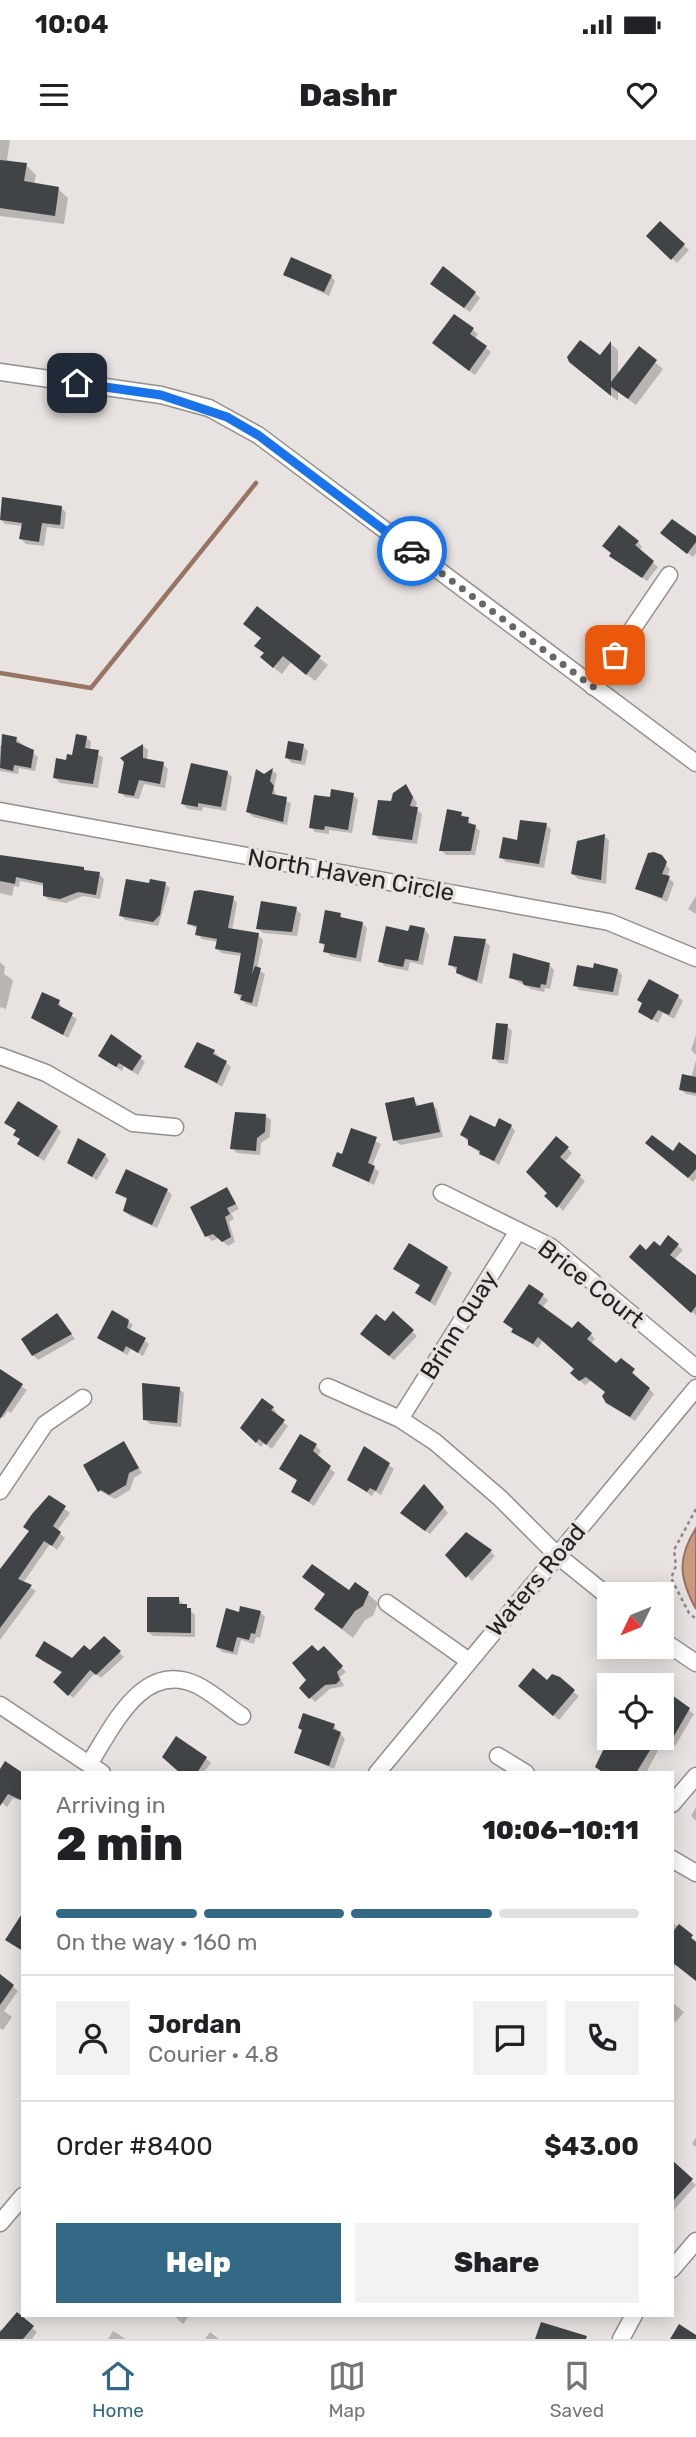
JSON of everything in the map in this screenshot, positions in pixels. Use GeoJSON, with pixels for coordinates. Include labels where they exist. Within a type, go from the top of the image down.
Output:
{"type":"FeatureCollection","features":[{"type":"Feature","properties":{"kind":"street"},"geometry":{"type":"LineString","coordinates":[[0,372],[161,395],[227,417],[258,435],[696,763]]}},
{"type":"Feature","properties":{"kind":"street"},"geometry":{"type":"LineString","coordinates":[[593,687],[669,575]]}},
{"type":"Feature","properties":{"kind":"street","name":"North Haven Circle"},"geometry":{"type":"LineString","coordinates":[[0,811],[609,922],[696,958]]}},
{"type":"Feature","properties":{"kind":"street"},"geometry":{"type":"LineString","coordinates":[[0,1056],[46,1073],[133,1123],[174,1127]]}},
{"type":"Feature","properties":{"kind":"street","name":"Brice Court"},"geometry":{"type":"LineString","coordinates":[[442,1193],[551,1247],[696,1367]]}},
{"type":"Feature","properties":{"kind":"street","name":"Brinn Quay"},"geometry":{"type":"LineString","coordinates":[[400,1419],[518,1231]]}},
{"type":"Feature","properties":{"kind":"street"},"geometry":{"type":"LineString","coordinates":[[328,1387],[400,1419],[435,1442],[557,1555],[597,1587]]}},
{"type":"Feature","properties":{"kind":"street","name":"Waters Road"},"geometry":{"type":"LineString","coordinates":[[379,1771],[696,1388]]}},
{"type":"Feature","properties":{"kind":"street"},"geometry":{"type":"LineString","coordinates":[[0,1491],[45,1424],[83,1398]]}},
{"type":"Feature","properties":{"kind":"street"},"geometry":{"type":"LineString","coordinates":[[387,1603],[469,1661]]}},
{"type":"Feature","properties":{"kind":"street"},"geometry":{"type":"LineString","coordinates":[[674,1648],[696,1663]]}},
{"type":"Feature","properties":{"kind":"street"},"geometry":{"type":"LineString","coordinates":[[0,1705],[95,1768],[129,1702],[156,1683],[188,1682],[242,1716]]}},
{"type":"Feature","properties":{"kind":"street"},"geometry":{"type":"LineString","coordinates":[[498,1756],[523,1771]]}},
{"type":"Feature","properties":{"kind":"street"},"geometry":{"type":"LineString","coordinates":[[674,1802],[696,1776]]}},
{"type":"Feature","properties":{"kind":"street"},"geometry":{"type":"LineString","coordinates":[[674,1860],[696,1874]]}},
{"type":"Feature","properties":{"kind":"street"},"geometry":{"type":"LineString","coordinates":[[0,2222],[21,2198]]}},
{"type":"Feature","properties":{"kind":"street"},"geometry":{"type":"LineString","coordinates":[[674,2267],[696,2241]]}},
{"type":"Feature","properties":{"kind":"street"},"geometry":{"type":"LineString","coordinates":[[621,2339],[634,2317]]}},
{"type":"Feature","properties":{"kind":"path"},"geometry":{"type":"LineString","coordinates":[[696,1508],[674,1550],[676,1566],[671,1578],[689,1614],[696,1619]]}},
{"type":"Feature","properties":{"kind":"shaded area"},"geometry":{"type":"Polygon","coordinates":[[[696,1528],[696,1609],[686,1587],[682,1568],[686,1549],[696,1528]]]}},
{"type":"Feature","properties":{"kind":"building"},"geometry":{"type":"Polygon","coordinates":[[[0,160],[27,163],[24,181],[59,187],[55,216],[0,208],[0,160]]]}},
{"type":"Feature","properties":{"kind":"building"},"geometry":{"type":"Polygon","coordinates":[[[660,221],[685,244],[671,260],[646,236],[660,221]]]}},
{"type":"Feature","properties":{"kind":"building"},"geometry":{"type":"Polygon","coordinates":[[[291,257],[332,275],[324,292],[283,275],[291,257]]]}},
{"type":"Feature","properties":{"kind":"building"},"geometry":{"type":"Polygon","coordinates":[[[443,266],[476,292],[464,308],[430,284],[443,266]]]}},
{"type":"Feature","properties":{"kind":"building"},"geometry":{"type":"Polygon","coordinates":[[[454,314],[474,328],[470,334],[487,346],[469,371],[432,343],[454,314]]]}},
{"type":"Feature","properties":{"kind":"building"},"geometry":{"type":"Polygon","coordinates":[[[580,340],[600,355],[611,341],[611,382],[639,346],[657,360],[628,399],[611,387],[611,396],[569,362],[567,357],[580,340]]]}},
{"type":"Feature","properties":{"kind":"building"},"geometry":{"type":"Polygon","coordinates":[[[2,497],[62,506],[60,525],[42,523],[39,542],[19,539],[22,523],[0,520],[2,497]]]}},
{"type":"Feature","properties":{"kind":"building"},"geometry":{"type":"Polygon","coordinates":[[[672,519],[696,536],[696,542],[687,554],[660,533],[672,519]]]}},
{"type":"Feature","properties":{"kind":"building"},"geometry":{"type":"Polygon","coordinates":[[[619,525],[639,541],[635,545],[654,561],[642,578],[609,556],[611,553],[602,546],[619,525]]]}},
{"type":"Feature","properties":{"kind":"building"},"geometry":{"type":"Polygon","coordinates":[[[257,606],[321,656],[306,675],[283,656],[273,668],[260,657],[264,653],[254,646],[261,638],[243,624],[257,606]]]}},
{"type":"Feature","properties":{"kind":"building"},"geometry":{"type":"Polygon","coordinates":[[[2,734],[17,737],[16,742],[34,750],[31,768],[14,765],[13,771],[0,768],[2,734]]]}},
{"type":"Feature","properties":{"kind":"building"},"geometry":{"type":"Polygon","coordinates":[[[76,734],[87,736],[85,748],[99,750],[93,784],[53,778],[56,758],[66,760],[67,754],[72,755],[76,734]]]}},
{"type":"Feature","properties":{"kind":"building"},"geometry":{"type":"Polygon","coordinates":[[[288,741],[304,744],[301,761],[285,758],[288,741]]]}},
{"type":"Feature","properties":{"kind":"building"},"geometry":{"type":"Polygon","coordinates":[[[143,744],[143,758],[164,762],[160,784],[139,780],[134,796],[118,793],[124,762],[120,758],[143,744]]]}},
{"type":"Feature","properties":{"kind":"building"},"geometry":{"type":"Polygon","coordinates":[[[191,763],[228,771],[221,807],[198,803],[198,807],[181,804],[191,763]]]}},
{"type":"Feature","properties":{"kind":"building"},"geometry":{"type":"Polygon","coordinates":[[[273,768],[270,781],[274,786],[272,794],[287,797],[283,822],[246,812],[256,769],[264,774],[273,768]]]}},
{"type":"Feature","properties":{"kind":"building"},"geometry":{"type":"Polygon","coordinates":[[[406,784],[413,797],[410,806],[418,807],[412,840],[372,835],[378,800],[391,801],[393,793],[406,784]]]}},
{"type":"Feature","properties":{"kind":"building"},"geometry":{"type":"Polygon","coordinates":[[[331,789],[354,793],[348,830],[325,826],[324,830],[309,828],[314,795],[330,797],[331,789]]]}},
{"type":"Feature","properties":{"kind":"building"},"geometry":{"type":"Polygon","coordinates":[[[447,809],[462,812],[461,816],[469,817],[468,823],[476,825],[471,851],[439,851],[447,809]]]}},
{"type":"Feature","properties":{"kind":"building"},"geometry":{"type":"Polygon","coordinates":[[[520,820],[547,823],[539,864],[499,858],[503,837],[517,840],[520,820]]]}},
{"type":"Feature","properties":{"kind":"building"},"geometry":{"type":"Polygon","coordinates":[[[605,834],[601,880],[571,874],[577,841],[605,834]]]}},
{"type":"Feature","properties":{"kind":"building"},"geometry":{"type":"Polygon","coordinates":[[[648,853],[662,855],[667,862],[662,874],[670,876],[662,898],[635,889],[648,853]]]}},
{"type":"Feature","properties":{"kind":"building"},"geometry":{"type":"Polygon","coordinates":[[[0,855],[84,867],[84,870],[100,872],[96,895],[78,892],[60,899],[43,896],[43,883],[16,877],[15,884],[0,881],[0,855]]]}},
{"type":"Feature","properties":{"kind":"building"},"geometry":{"type":"Polygon","coordinates":[[[126,879],[149,883],[150,879],[166,882],[160,915],[153,922],[119,916],[126,879]]]}},
{"type":"Feature","properties":{"kind":"building"},"geometry":{"type":"Polygon","coordinates":[[[194,891],[234,896],[228,928],[259,933],[252,974],[255,966],[261,968],[252,1003],[240,1000],[242,995],[234,993],[241,953],[215,949],[217,939],[195,935],[197,926],[187,924],[194,891]]]}},
{"type":"Feature","properties":{"kind":"building"},"geometry":{"type":"Polygon","coordinates":[[[261,901],[297,907],[292,932],[256,929],[261,901]]]}},
{"type":"Feature","properties":{"kind":"building"},"geometry":{"type":"Polygon","coordinates":[[[325,910],[341,913],[340,917],[363,922],[356,958],[323,952],[325,944],[319,943],[325,910]]]}},
{"type":"Feature","properties":{"kind":"building"},"geometry":{"type":"Polygon","coordinates":[[[410,925],[425,928],[418,961],[405,959],[403,967],[378,962],[386,926],[408,931],[410,925]]]}},
{"type":"Feature","properties":{"kind":"building"},"geometry":{"type":"Polygon","coordinates":[[[454,936],[486,939],[477,981],[456,973],[457,967],[448,965],[454,936]]]}},
{"type":"Feature","properties":{"kind":"building"},"geometry":{"type":"Polygon","coordinates":[[[513,953],[550,963],[546,985],[541,984],[540,988],[524,985],[522,981],[509,978],[513,953]]]}},
{"type":"Feature","properties":{"kind":"building"},"geometry":{"type":"Polygon","coordinates":[[[594,963],[618,969],[613,992],[573,986],[577,965],[593,968],[594,963]]]}},
{"type":"Feature","properties":{"kind":"building"},"geometry":{"type":"Polygon","coordinates":[[[649,979],[679,995],[669,1015],[658,1010],[652,1020],[638,1012],[642,1003],[637,1000],[649,979]]]}},
{"type":"Feature","properties":{"kind":"building"},"geometry":{"type":"Polygon","coordinates":[[[42,992],[60,1000],[58,1005],[73,1013],[63,1035],[31,1018],[42,992]]]}},
{"type":"Feature","properties":{"kind":"building"},"geometry":{"type":"Polygon","coordinates":[[[496,1023],[508,1024],[504,1060],[492,1059],[496,1023]]]}},
{"type":"Feature","properties":{"kind":"building"},"geometry":{"type":"Polygon","coordinates":[[[111,1034],[142,1056],[132,1071],[119,1063],[116,1067],[98,1056],[111,1034]]]}},
{"type":"Feature","properties":{"kind":"building"},"geometry":{"type":"Polygon","coordinates":[[[197,1042],[215,1050],[213,1054],[227,1061],[217,1083],[184,1067],[197,1042]]]}},
{"type":"Feature","properties":{"kind":"building"},"geometry":{"type":"Polygon","coordinates":[[[682,1074],[696,1077],[696,1093],[679,1090],[682,1074]]]}},
{"type":"Feature","properties":{"kind":"building"},"geometry":{"type":"Polygon","coordinates":[[[414,1097],[416,1106],[433,1102],[440,1132],[393,1141],[385,1103],[414,1097]]]}},
{"type":"Feature","properties":{"kind":"building"},"geometry":{"type":"Polygon","coordinates":[[[18,1101],[58,1126],[38,1157],[17,1144],[20,1139],[13,1135],[16,1130],[4,1123],[18,1101]]]}},
{"type":"Feature","properties":{"kind":"building"},"geometry":{"type":"Polygon","coordinates":[[[235,1112],[266,1114],[265,1132],[257,1138],[256,1151],[230,1149],[235,1112]]]}},
{"type":"Feature","properties":{"kind":"building"},"geometry":{"type":"Polygon","coordinates":[[[470,1115],[495,1127],[499,1118],[512,1125],[494,1161],[479,1154],[480,1151],[468,1145],[468,1139],[460,1135],[470,1115]]]}},
{"type":"Feature","properties":{"kind":"building"},"geometry":{"type":"Polygon","coordinates":[[[351,1128],[377,1137],[368,1163],[375,1166],[369,1182],[332,1166],[337,1152],[342,1154],[351,1128]]]}},
{"type":"Feature","properties":{"kind":"building"},"geometry":{"type":"Polygon","coordinates":[[[652,1135],[673,1151],[679,1142],[696,1155],[696,1169],[688,1178],[645,1143],[652,1135]]]}},
{"type":"Feature","properties":{"kind":"building"},"geometry":{"type":"Polygon","coordinates":[[[556,1136],[569,1147],[560,1157],[581,1175],[557,1208],[544,1196],[547,1193],[526,1172],[556,1136]]]}},
{"type":"Feature","properties":{"kind":"building"},"geometry":{"type":"Polygon","coordinates":[[[78,1138],[106,1154],[92,1177],[67,1163],[78,1138]]]}},
{"type":"Feature","properties":{"kind":"building"},"geometry":{"type":"Polygon","coordinates":[[[126,1169],[168,1189],[152,1225],[123,1211],[127,1198],[115,1193],[126,1169]]]}},
{"type":"Feature","properties":{"kind":"building"},"geometry":{"type":"Polygon","coordinates":[[[227,1187],[236,1204],[227,1208],[230,1214],[225,1217],[231,1237],[222,1242],[213,1234],[205,1237],[190,1207],[227,1187]]]}},
{"type":"Feature","properties":{"kind":"building"},"geometry":{"type":"Polygon","coordinates":[[[668,1235],[679,1244],[670,1255],[696,1275],[696,1306],[691,1313],[629,1257],[640,1244],[646,1250],[654,1241],[660,1246],[668,1235]]]}},
{"type":"Feature","properties":{"kind":"building"},"geometry":{"type":"Polygon","coordinates":[[[409,1243],[448,1267],[430,1302],[415,1293],[420,1285],[393,1269],[409,1243]]]}},
{"type":"Feature","properties":{"kind":"building"},"geometry":{"type":"Polygon","coordinates":[[[529,1284],[544,1294],[538,1303],[572,1328],[578,1321],[592,1333],[587,1339],[616,1363],[621,1358],[635,1369],[632,1373],[650,1388],[630,1417],[606,1403],[602,1396],[605,1392],[586,1377],[579,1381],[570,1373],[574,1369],[538,1337],[533,1344],[511,1332],[513,1329],[503,1322],[529,1284]]]}},
{"type":"Feature","properties":{"kind":"building"},"geometry":{"type":"Polygon","coordinates":[[[112,1310],[129,1320],[127,1328],[146,1338],[138,1353],[126,1346],[123,1352],[97,1338],[112,1310]]]}},
{"type":"Feature","properties":{"kind":"building"},"geometry":{"type":"Polygon","coordinates":[[[393,1311],[414,1330],[389,1356],[360,1334],[376,1314],[385,1321],[393,1311]]]}},
{"type":"Feature","properties":{"kind":"building"},"geometry":{"type":"Polygon","coordinates":[[[57,1313],[72,1334],[32,1356],[21,1339],[57,1313]]]}},
{"type":"Feature","properties":{"kind":"building"},"geometry":{"type":"Polygon","coordinates":[[[0,1369],[23,1384],[0,1419],[0,1369]]]}},
{"type":"Feature","properties":{"kind":"building"},"geometry":{"type":"Polygon","coordinates":[[[142,1383],[180,1387],[177,1423],[143,1420],[142,1383]]]}},
{"type":"Feature","properties":{"kind":"building"},"geometry":{"type":"Polygon","coordinates":[[[262,1398],[274,1407],[271,1410],[285,1420],[266,1445],[259,1439],[256,1443],[240,1428],[262,1398]]]}},
{"type":"Feature","properties":{"kind":"building"},"geometry":{"type":"Polygon","coordinates":[[[300,1434],[317,1444],[313,1451],[331,1466],[309,1502],[291,1492],[297,1480],[279,1469],[300,1434]]]}},
{"type":"Feature","properties":{"kind":"building"},"geometry":{"type":"Polygon","coordinates":[[[124,1441],[139,1468],[129,1473],[126,1485],[109,1495],[101,1490],[98,1492],[83,1465],[124,1441]]]}},
{"type":"Feature","properties":{"kind":"building"},"geometry":{"type":"Polygon","coordinates":[[[364,1446],[390,1463],[376,1491],[370,1488],[367,1492],[347,1480],[364,1446]]]}},
{"type":"Feature","properties":{"kind":"building"},"geometry":{"type":"Polygon","coordinates":[[[424,1484],[444,1507],[425,1531],[400,1513],[424,1484]]]}},
{"type":"Feature","properties":{"kind":"building"},"geometry":{"type":"Polygon","coordinates":[[[49,1495],[66,1506],[53,1526],[61,1532],[52,1546],[44,1541],[18,1579],[32,1585],[0,1628],[0,1569],[29,1531],[23,1527],[49,1495]]]}},
{"type":"Feature","properties":{"kind":"building"},"geometry":{"type":"Polygon","coordinates":[[[466,1532],[492,1550],[466,1578],[445,1555],[466,1532]]]}},
{"type":"Feature","properties":{"kind":"building"},"geometry":{"type":"Polygon","coordinates":[[[312,1564],[349,1590],[355,1582],[369,1592],[363,1606],[355,1611],[342,1629],[314,1609],[325,1594],[302,1577],[312,1564]]]}},
{"type":"Feature","properties":{"kind":"building"},"geometry":{"type":"Polygon","coordinates":[[[147,1597],[179,1597],[179,1604],[187,1604],[187,1608],[191,1608],[191,1633],[147,1632],[147,1597]]]}},
{"type":"Feature","properties":{"kind":"building"},"geometry":{"type":"Polygon","coordinates":[[[240,1606],[261,1611],[255,1634],[251,1633],[249,1640],[237,1637],[233,1652],[216,1647],[226,1608],[239,1612],[240,1606]]]}},
{"type":"Feature","properties":{"kind":"building"},"geometry":{"type":"Polygon","coordinates":[[[104,1636],[121,1651],[96,1675],[90,1670],[68,1696],[53,1682],[62,1672],[35,1656],[44,1641],[72,1658],[84,1645],[90,1650],[104,1636]]]}},
{"type":"Feature","properties":{"kind":"building"},"geometry":{"type":"Polygon","coordinates":[[[312,1645],[318,1651],[324,1646],[343,1666],[337,1672],[340,1680],[336,1684],[325,1685],[309,1699],[299,1688],[306,1680],[292,1663],[312,1645]]]}},
{"type":"Feature","properties":{"kind":"building"},"geometry":{"type":"Polygon","coordinates":[[[533,1668],[547,1680],[552,1674],[560,1677],[575,1690],[553,1716],[518,1686],[533,1668]]]}},
{"type":"Feature","properties":{"kind":"building"},"geometry":{"type":"Polygon","coordinates":[[[674,1697],[690,1708],[674,1736],[674,1697]]]}},
{"type":"Feature","properties":{"kind":"building"},"geometry":{"type":"Polygon","coordinates":[[[303,1713],[335,1724],[333,1729],[341,1732],[329,1766],[294,1753],[302,1730],[298,1728],[303,1713]]]}},
{"type":"Feature","properties":{"kind":"building"},"geometry":{"type":"Polygon","coordinates":[[[176,1736],[207,1757],[198,1771],[178,1771],[162,1757],[176,1736]]]}},
{"type":"Feature","properties":{"kind":"building"},"geometry":{"type":"Polygon","coordinates":[[[603,1750],[650,1750],[637,1771],[601,1771],[595,1767],[603,1750]]]}},
{"type":"Feature","properties":{"kind":"building"},"geometry":{"type":"Polygon","coordinates":[[[5,1761],[21,1772],[21,1800],[8,1794],[0,1806],[0,1769],[5,1761]]]}},
{"type":"Feature","properties":{"kind":"building"},"geometry":{"type":"Polygon","coordinates":[[[21,1915],[21,1950],[5,1940],[21,1915]]]}},
{"type":"Feature","properties":{"kind":"building"},"geometry":{"type":"Polygon","coordinates":[[[679,1924],[693,1935],[691,1938],[696,1942],[696,1981],[674,1964],[674,1930],[679,1924]]]}},
{"type":"Feature","properties":{"kind":"building"},"geometry":{"type":"Polygon","coordinates":[[[0,1974],[14,1985],[0,2005],[0,1974]]]}},
{"type":"Feature","properties":{"kind":"building"},"geometry":{"type":"Polygon","coordinates":[[[674,2162],[693,2179],[674,2200],[674,2162]]]}},
{"type":"Feature","properties":{"kind":"building"},"geometry":{"type":"Polygon","coordinates":[[[17,2312],[34,2326],[23,2339],[0,2339],[0,2332],[17,2312]]]}},
{"type":"Feature","properties":{"kind":"building"},"geometry":{"type":"Polygon","coordinates":[[[541,2322],[587,2336],[586,2339],[535,2339],[541,2322]]]}},
{"type":"Feature","properties":{"kind":"building"},"geometry":{"type":"Polygon","coordinates":[[[679,2324],[696,2335],[696,2339],[670,2339],[679,2324]]]}},
{"type":"Feature","properties":{"kind":"waterway"},"geometry":{"type":"LineString","coordinates":[[0,673],[91,688],[256,483]]}},
{"type":"Feature","properties":{"kind":"way so far"},"geometry":{"type":"LineString","coordinates":[[412,551],[593,687],[615,655]]}},
{"type":"Feature","properties":{"kind":"route"},"geometry":{"type":"LineString","coordinates":[[77,383],[161,395],[209,408],[227,417],[258,435],[412,551]]}}]}
